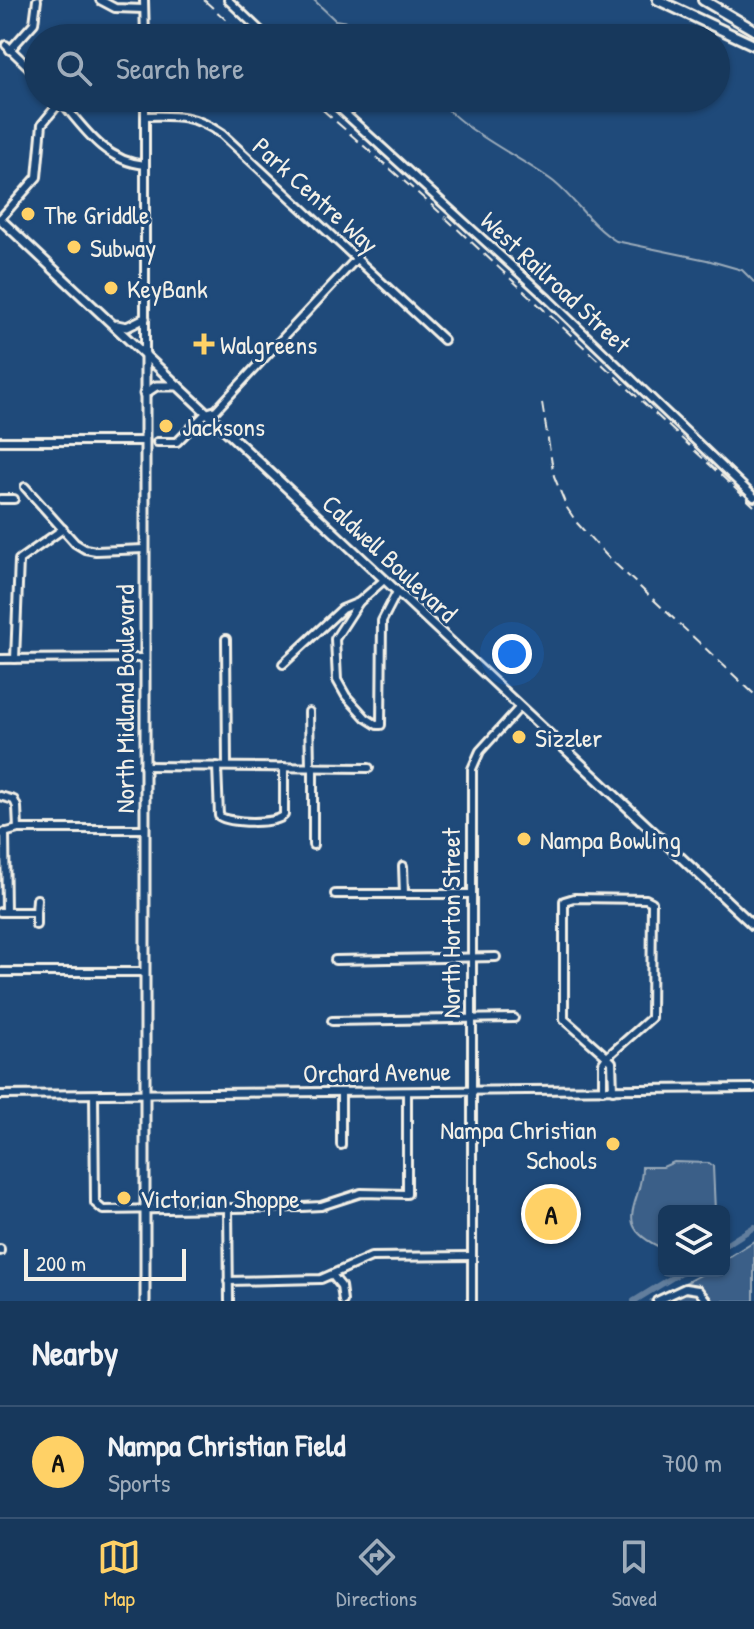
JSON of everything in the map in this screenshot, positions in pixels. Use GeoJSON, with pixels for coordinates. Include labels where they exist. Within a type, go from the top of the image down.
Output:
{"type":"FeatureCollection","features":[{"type":"Feature","properties":{"kind":"highway"},"geometry":{"type":"LineString","coordinates":[[658,0],[709,24]]}},
{"type":"Feature","properties":{"kind":"highway"},"geometry":{"type":"LineString","coordinates":[[703,0],[754,30]]}},
{"type":"Feature","properties":{"kind":"highway"},"geometry":{"type":"LineString","coordinates":[[730,34],[754,45]]}},
{"type":"Feature","properties":{"kind":"main road","name":"Caldwell Boulevard"},"geometry":{"type":"LineString","coordinates":[[0,219],[754,926]]}},
{"type":"Feature","properties":{"kind":"main road"},"geometry":{"type":"LineString","coordinates":[[115,325],[127,327],[145,318]]}},
{"type":"Feature","properties":{"kind":"main road","name":"North Midland Boulevard"},"geometry":{"type":"LineString","coordinates":[[145,354],[145,1301]]}},
{"type":"Feature","properties":{"kind":"main road"},"geometry":{"type":"LineString","coordinates":[[144,394],[156,386],[178,386]]}},
{"type":"Feature","properties":{"kind":"street"},"geometry":{"type":"LineString","coordinates":[[33,24],[37,0]]}},
{"type":"Feature","properties":{"kind":"street"},"geometry":{"type":"LineString","coordinates":[[100,0],[115,8],[144,9]]}},
{"type":"Feature","properties":{"kind":"street"},"geometry":{"type":"LineString","coordinates":[[144,0],[145,24]]}},
{"type":"Feature","properties":{"kind":"street"},"geometry":{"type":"LineString","coordinates":[[228,0],[253,24]]}},
{"type":"Feature","properties":{"kind":"street"},"geometry":{"type":"LineString","coordinates":[[24,32],[8,47],[24,62]]}},
{"type":"Feature","properties":{"kind":"street"},"geometry":{"type":"LineString","coordinates":[[0,219],[37,177],[40,129],[50,112]]}},
{"type":"Feature","properties":{"kind":"street"},"geometry":{"type":"LineString","coordinates":[[71,112],[110,154],[122,162],[145,165]]}},
{"type":"Feature","properties":{"kind":"street","name":"North Midland Boulevard"},"geometry":{"type":"LineString","coordinates":[[145,112],[145,354]]}},
{"type":"Feature","properties":{"kind":"street","name":"West Railroad Street"},"geometry":{"type":"LineString","coordinates":[[343,112],[548,299],[754,497]]}},
{"type":"Feature","properties":{"kind":"street","name":"Park Centre Way"},"geometry":{"type":"LineString","coordinates":[[145,116],[182,116],[200,120],[217,131],[444,340]]}},
{"type":"Feature","properties":{"kind":"street"},"geometry":{"type":"LineString","coordinates":[[157,442],[177,442],[206,413],[216,410],[357,258]]}},
{"type":"Feature","properties":{"kind":"street"},"geometry":{"type":"LineString","coordinates":[[0,441],[144,441]]}},
{"type":"Feature","properties":{"kind":"street"},"geometry":{"type":"LineString","coordinates":[[25,487],[75,543],[85,549],[144,549]]}},
{"type":"Feature","properties":{"kind":"street"},"geometry":{"type":"LineString","coordinates":[[0,499],[14,499]]}},
{"type":"Feature","properties":{"kind":"street"},"geometry":{"type":"LineString","coordinates":[[15,659],[19,560],[63,529]]}},
{"type":"Feature","properties":{"kind":"street"},"geometry":{"type":"LineString","coordinates":[[384,580],[359,602],[335,639],[337,680],[346,696],[366,718],[381,725],[382,621],[397,592]]}},
{"type":"Feature","properties":{"kind":"street"},"geometry":{"type":"LineString","coordinates":[[283,664],[342,609],[359,602]]}},
{"type":"Feature","properties":{"kind":"street"},"geometry":{"type":"LineString","coordinates":[[226,639],[227,766]]}},
{"type":"Feature","properties":{"kind":"street"},"geometry":{"type":"LineString","coordinates":[[0,659],[144,658]]}},
{"type":"Feature","properties":{"kind":"street","name":"North Horton Street"},"geometry":{"type":"LineString","coordinates":[[472,1301],[472,766],[480,751],[520,707]]}},
{"type":"Feature","properties":{"kind":"street"},"geometry":{"type":"LineString","coordinates":[[309,712],[313,845]]}},
{"type":"Feature","properties":{"kind":"street"},"geometry":{"type":"LineString","coordinates":[[144,766],[369,768]]}},
{"type":"Feature","properties":{"kind":"street"},"geometry":{"type":"LineString","coordinates":[[217,766],[219,816],[225,820],[265,821],[277,820],[284,815],[284,767]]}},
{"type":"Feature","properties":{"kind":"street"},"geometry":{"type":"LineString","coordinates":[[0,796],[14,800],[18,829]]}},
{"type":"Feature","properties":{"kind":"street"},"geometry":{"type":"LineString","coordinates":[[36,912],[3,912],[3,833],[18,829],[143,829]]}},
{"type":"Feature","properties":{"kind":"street"},"geometry":{"type":"LineString","coordinates":[[403,866],[404,894]]}},
{"type":"Feature","properties":{"kind":"street"},"geometry":{"type":"LineString","coordinates":[[335,894],[470,894]]}},
{"type":"Feature","properties":{"kind":"street"},"geometry":{"type":"LineString","coordinates":[[603,1090],[603,1063],[607,1057],[651,1018],[654,915],[652,902],[646,899],[574,898],[564,901],[564,1019],[607,1057],[612,1062],[613,1090]]}},
{"type":"Feature","properties":{"kind":"street"},"geometry":{"type":"LineString","coordinates":[[36,925],[37,899]]}},
{"type":"Feature","properties":{"kind":"street"},"geometry":{"type":"LineString","coordinates":[[335,960],[496,957]]}},
{"type":"Feature","properties":{"kind":"street"},"geometry":{"type":"LineString","coordinates":[[0,972],[144,972]]}},
{"type":"Feature","properties":{"kind":"street"},"geometry":{"type":"LineString","coordinates":[[332,1021],[514,1018]]}},
{"type":"Feature","properties":{"kind":"street","name":"Orchard Avenue"},"geometry":{"type":"LineString","coordinates":[[0,1095],[754,1088]]}},
{"type":"Feature","properties":{"kind":"street"},"geometry":{"type":"LineString","coordinates":[[94,1095],[95,1203],[103,1210],[321,1206],[361,1193],[407,1194],[407,1092]]}},
{"type":"Feature","properties":{"kind":"street"},"geometry":{"type":"LineString","coordinates":[[341,1093],[341,1145]]}},
{"type":"Feature","properties":{"kind":"street"},"geometry":{"type":"LineString","coordinates":[[228,1208],[229,1301]]}},
{"type":"Feature","properties":{"kind":"street"},"geometry":{"type":"LineString","coordinates":[[228,1281],[311,1279],[332,1275],[354,1262],[371,1257],[471,1256]]}},
{"type":"Feature","properties":{"kind":"street"},"geometry":{"type":"LineString","coordinates":[[332,1275],[341,1286],[343,1301]]}},
{"type":"Feature","properties":{"kind":"street"},"geometry":{"type":"LineString","coordinates":[[657,1301],[685,1288],[698,1290],[707,1301]]}},
{"type":"Feature","properties":{"kind":"shaded area"},"geometry":{"type":"Polygon","coordinates":[[[674,1162],[709,1163],[713,1166],[715,1205],[658,1205],[658,1246],[637,1231],[632,1213],[642,1167],[663,1167],[674,1162]]]}},
{"type":"Feature","properties":{"kind":"shaded area"},"geometry":{"type":"Polygon","coordinates":[[[754,1241],[754,1301],[650,1301],[696,1277],[730,1277],[730,1256],[754,1241]]]}},
{"type":"Feature","properties":{"kind":"waterway"},"geometry":{"type":"LineString","coordinates":[[314,0],[335,20],[356,24]]}},
{"type":"Feature","properties":{"kind":"waterway"},"geometry":{"type":"LineString","coordinates":[[451,112],[474,131],[554,182],[616,241],[742,270],[754,282]]}},
{"type":"Feature","properties":{"kind":"waterway"},"geometry":{"type":"LineString","coordinates":[[730,1242],[754,1227]]}},
{"type":"Feature","properties":{"kind":"waterway"},"geometry":{"type":"LineString","coordinates":[[634,1301],[673,1277]]}},
{"type":"Feature","properties":{"kind":"railway"},"geometry":{"type":"LineString","coordinates":[[204,0],[231,24]]}},
{"type":"Feature","properties":{"kind":"railway"},"geometry":{"type":"LineString","coordinates":[[325,112],[436,209],[754,506]]}},
{"type":"Feature","properties":{"kind":"railway"},"geometry":{"type":"LineString","coordinates":[[542,403],[554,476],[577,523],[607,556],[754,694]]}},
{"type":"Feature","properties":{"kind":"place","name":"The Griddle"},"geometry":{"type":"Point","coordinates":[28,214]}},
{"type":"Feature","properties":{"kind":"place","name":"Subway"},"geometry":{"type":"Point","coordinates":[74,247]}},
{"type":"Feature","properties":{"kind":"place","name":"KeyBank"},"geometry":{"type":"Point","coordinates":[111,288]}},
{"type":"Feature","properties":{"kind":"place","name":"Walgreens"},"geometry":{"type":"Point","coordinates":[204,344]}},
{"type":"Feature","properties":{"kind":"place","name":"Jacksons"},"geometry":{"type":"Point","coordinates":[166,426]}},
{"type":"Feature","properties":{"kind":"place","name":"Sizzler"},"geometry":{"type":"Point","coordinates":[519,737]}},
{"type":"Feature","properties":{"kind":"place","name":"Nampa Bowling"},"geometry":{"type":"Point","coordinates":[524,839]}},
{"type":"Feature","properties":{"kind":"place","name":"Nampa Christian Schools"},"geometry":{"type":"Point","coordinates":[613,1144]}},
{"type":"Feature","properties":{"kind":"place","name":"Victorian Shoppe"},"geometry":{"type":"Point","coordinates":[124,1198]}},
{"type":"Feature","properties":{"kind":"place","name":"Nampa Christian Field"},"geometry":{"type":"Point","coordinates":[551,1214]}}]}
